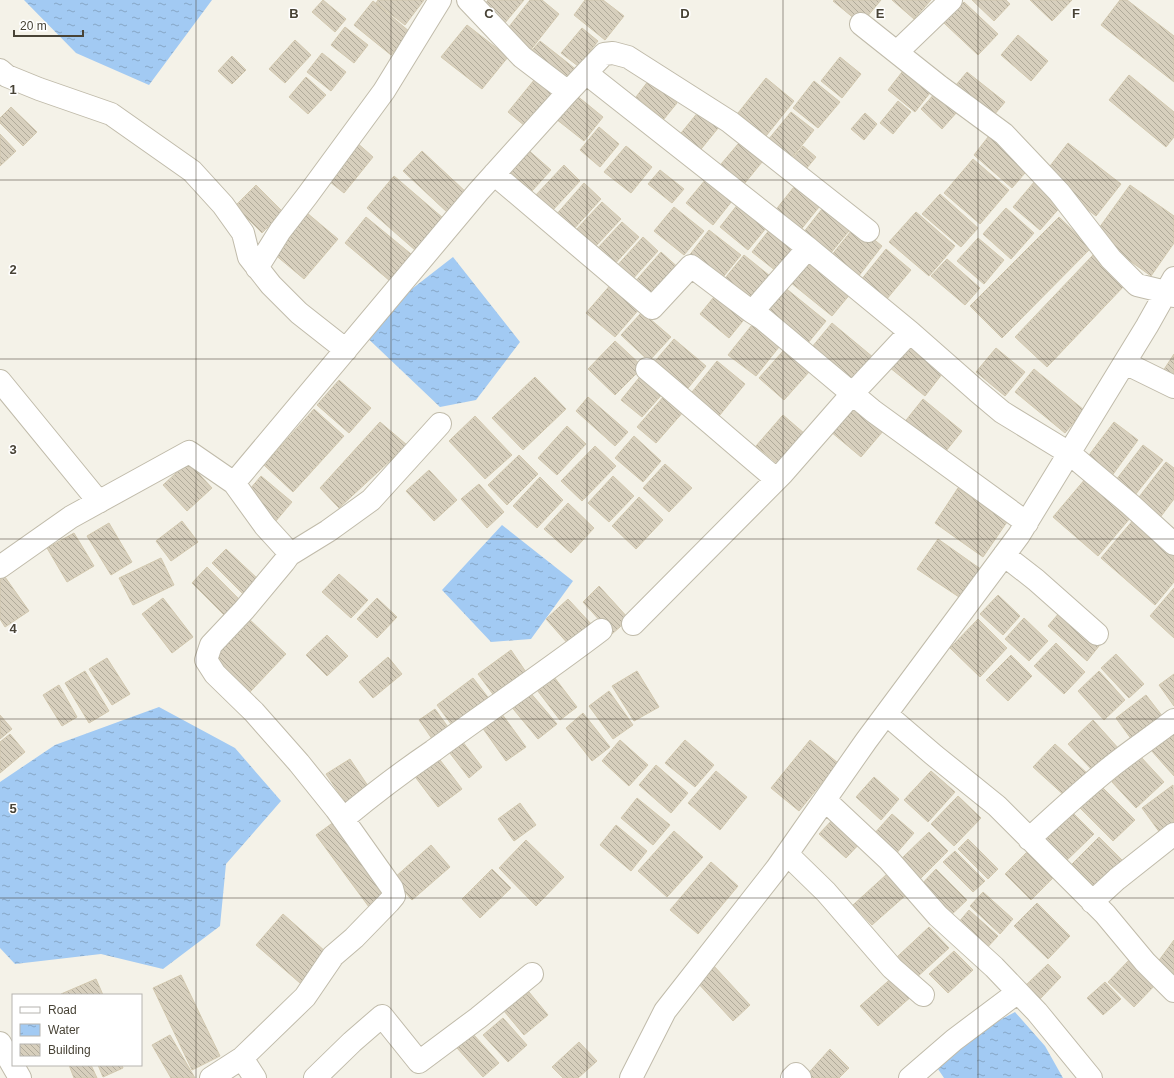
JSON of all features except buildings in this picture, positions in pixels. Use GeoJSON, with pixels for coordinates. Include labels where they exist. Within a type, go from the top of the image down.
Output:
{"type":"FeatureCollection","features":[{"type":"Feature","properties":{"kind":"street"},"geometry":{"type":"LineString","coordinates":[[257,268],[280,231],[384,90],[440,0]]}},
{"type":"Feature","properties":{"kind":"street"},"geometry":{"type":"LineString","coordinates":[[468,0],[522,57],[568,92]]}},
{"type":"Feature","properties":{"kind":"street"},"geometry":{"type":"LineString","coordinates":[[897,52],[952,0]]}},
{"type":"Feature","properties":{"kind":"street"},"geometry":{"type":"LineString","coordinates":[[631,1078],[665,1011],[787,854],[886,714],[1027,523],[1171,289],[1137,285],[1111,259],[1059,192],[1004,134],[938,86],[861,24]]}},
{"type":"Feature","properties":{"kind":"street"},"geometry":{"type":"LineString","coordinates":[[234,483],[494,174],[604,54],[613,53],[628,57],[730,122],[868,231]]}},
{"type":"Feature","properties":{"kind":"street"},"geometry":{"type":"LineString","coordinates":[[0,70],[7,76],[39,89],[112,114],[192,171],[223,205],[243,233],[249,257],[271,285],[299,313],[346,350]]}},
{"type":"Feature","properties":{"kind":"street"},"geometry":{"type":"LineString","coordinates":[[586,73],[808,248],[910,332],[977,392],[1002,412],[1069,453],[1174,544]]}},
{"type":"Feature","properties":{"kind":"street"},"geometry":{"type":"LineString","coordinates":[[494,174],[652,308],[691,266],[763,319],[873,411],[1027,523]]}},
{"type":"Feature","properties":{"kind":"street"},"geometry":{"type":"LineString","coordinates":[[752,312],[808,248]]}},
{"type":"Feature","properties":{"kind":"street"},"geometry":{"type":"LineString","coordinates":[[633,624],[776,479],[910,332]]}},
{"type":"Feature","properties":{"kind":"street"},"geometry":{"type":"LineString","coordinates":[[1125,362],[1174,387]]}},
{"type":"Feature","properties":{"kind":"street"},"geometry":{"type":"LineString","coordinates":[[647,369],[776,479]]}},
{"type":"Feature","properties":{"kind":"street"},"geometry":{"type":"LineString","coordinates":[[0,381],[99,502]]}},
{"type":"Feature","properties":{"kind":"street"},"geometry":{"type":"LineString","coordinates":[[211,1078],[242,1058],[305,998],[333,956],[354,938],[394,896],[392,888],[343,819],[299,763],[254,712],[215,674],[206,660],[211,645],[244,610],[289,555],[328,531],[371,500],[440,424]]}},
{"type":"Feature","properties":{"kind":"street"},"geometry":{"type":"LineString","coordinates":[[0,567],[71,517],[189,452],[234,483],[265,526],[286,549],[289,555]]}},
{"type":"Feature","properties":{"kind":"street"},"geometry":{"type":"LineString","coordinates":[[1004,555],[1036,580],[1097,634]]}},
{"type":"Feature","properties":{"kind":"street"},"geometry":{"type":"LineString","coordinates":[[343,819],[413,765],[563,660],[601,630]]}},
{"type":"Feature","properties":{"kind":"street"},"geometry":{"type":"LineString","coordinates":[[886,714],[997,806],[1105,914],[1145,962],[1174,991]]}},
{"type":"Feature","properties":{"kind":"street"},"geometry":{"type":"LineString","coordinates":[[1030,839],[1109,768],[1174,720]]}},
{"type":"Feature","properties":{"kind":"street"},"geometry":{"type":"LineString","coordinates":[[825,800],[889,860],[938,916],[994,967],[1018,992],[1037,1012],[1090,1078]]}},
{"type":"Feature","properties":{"kind":"street"},"geometry":{"type":"LineString","coordinates":[[1092,902],[1117,879],[1174,834]]}},
{"type":"Feature","properties":{"kind":"street"},"geometry":{"type":"LineString","coordinates":[[787,854],[826,892],[892,968],[923,995]]}},
{"type":"Feature","properties":{"kind":"street"},"geometry":{"type":"LineString","coordinates":[[315,1078],[352,1042],[382,1016],[419,1062],[478,1018],[532,974]]}},
{"type":"Feature","properties":{"kind":"street"},"geometry":{"type":"LineString","coordinates":[[916,1076],[954,1040],[1018,992]]}},
{"type":"Feature","properties":{"kind":"street"},"geometry":{"type":"LineString","coordinates":[[0,1043],[12,1064]]}},
{"type":"Feature","properties":{"kind":"street"},"geometry":{"type":"LineString","coordinates":[[242,1058],[254,1078]]}},
{"type":"Feature","properties":{"kind":"street"},"geometry":{"type":"LineString","coordinates":[[13,1066],[20,1078]]}},
{"type":"Feature","properties":{"kind":"street"},"geometry":{"type":"LineString","coordinates":[[792,1078],[796,1074],[800,1078]]}},
{"type":"Feature","properties":{"kind":"water"},"geometry":{"type":"Polygon","coordinates":[[[24,0],[212,0],[149,85],[76,53],[24,0]]]}},
{"type":"Feature","properties":{"kind":"water"},"geometry":{"type":"Polygon","coordinates":[[[453,257],[520,342],[476,400],[440,407],[359,330],[453,257]]]}},
{"type":"Feature","properties":{"kind":"water"},"geometry":{"type":"Polygon","coordinates":[[[502,525],[573,581],[531,639],[491,642],[442,590],[502,525]]]}},
{"type":"Feature","properties":{"kind":"water"},"geometry":{"type":"Polygon","coordinates":[[[159,707],[235,748],[281,801],[226,864],[220,926],[163,969],[101,954],[15,964],[0,948],[0,782],[55,745],[159,707]]]}},
{"type":"Feature","properties":{"kind":"water"},"geometry":{"type":"Polygon","coordinates":[[[1015,1012],[1045,1046],[1063,1078],[944,1078],[938,1069],[961,1041],[1015,1012]]]}}]}
